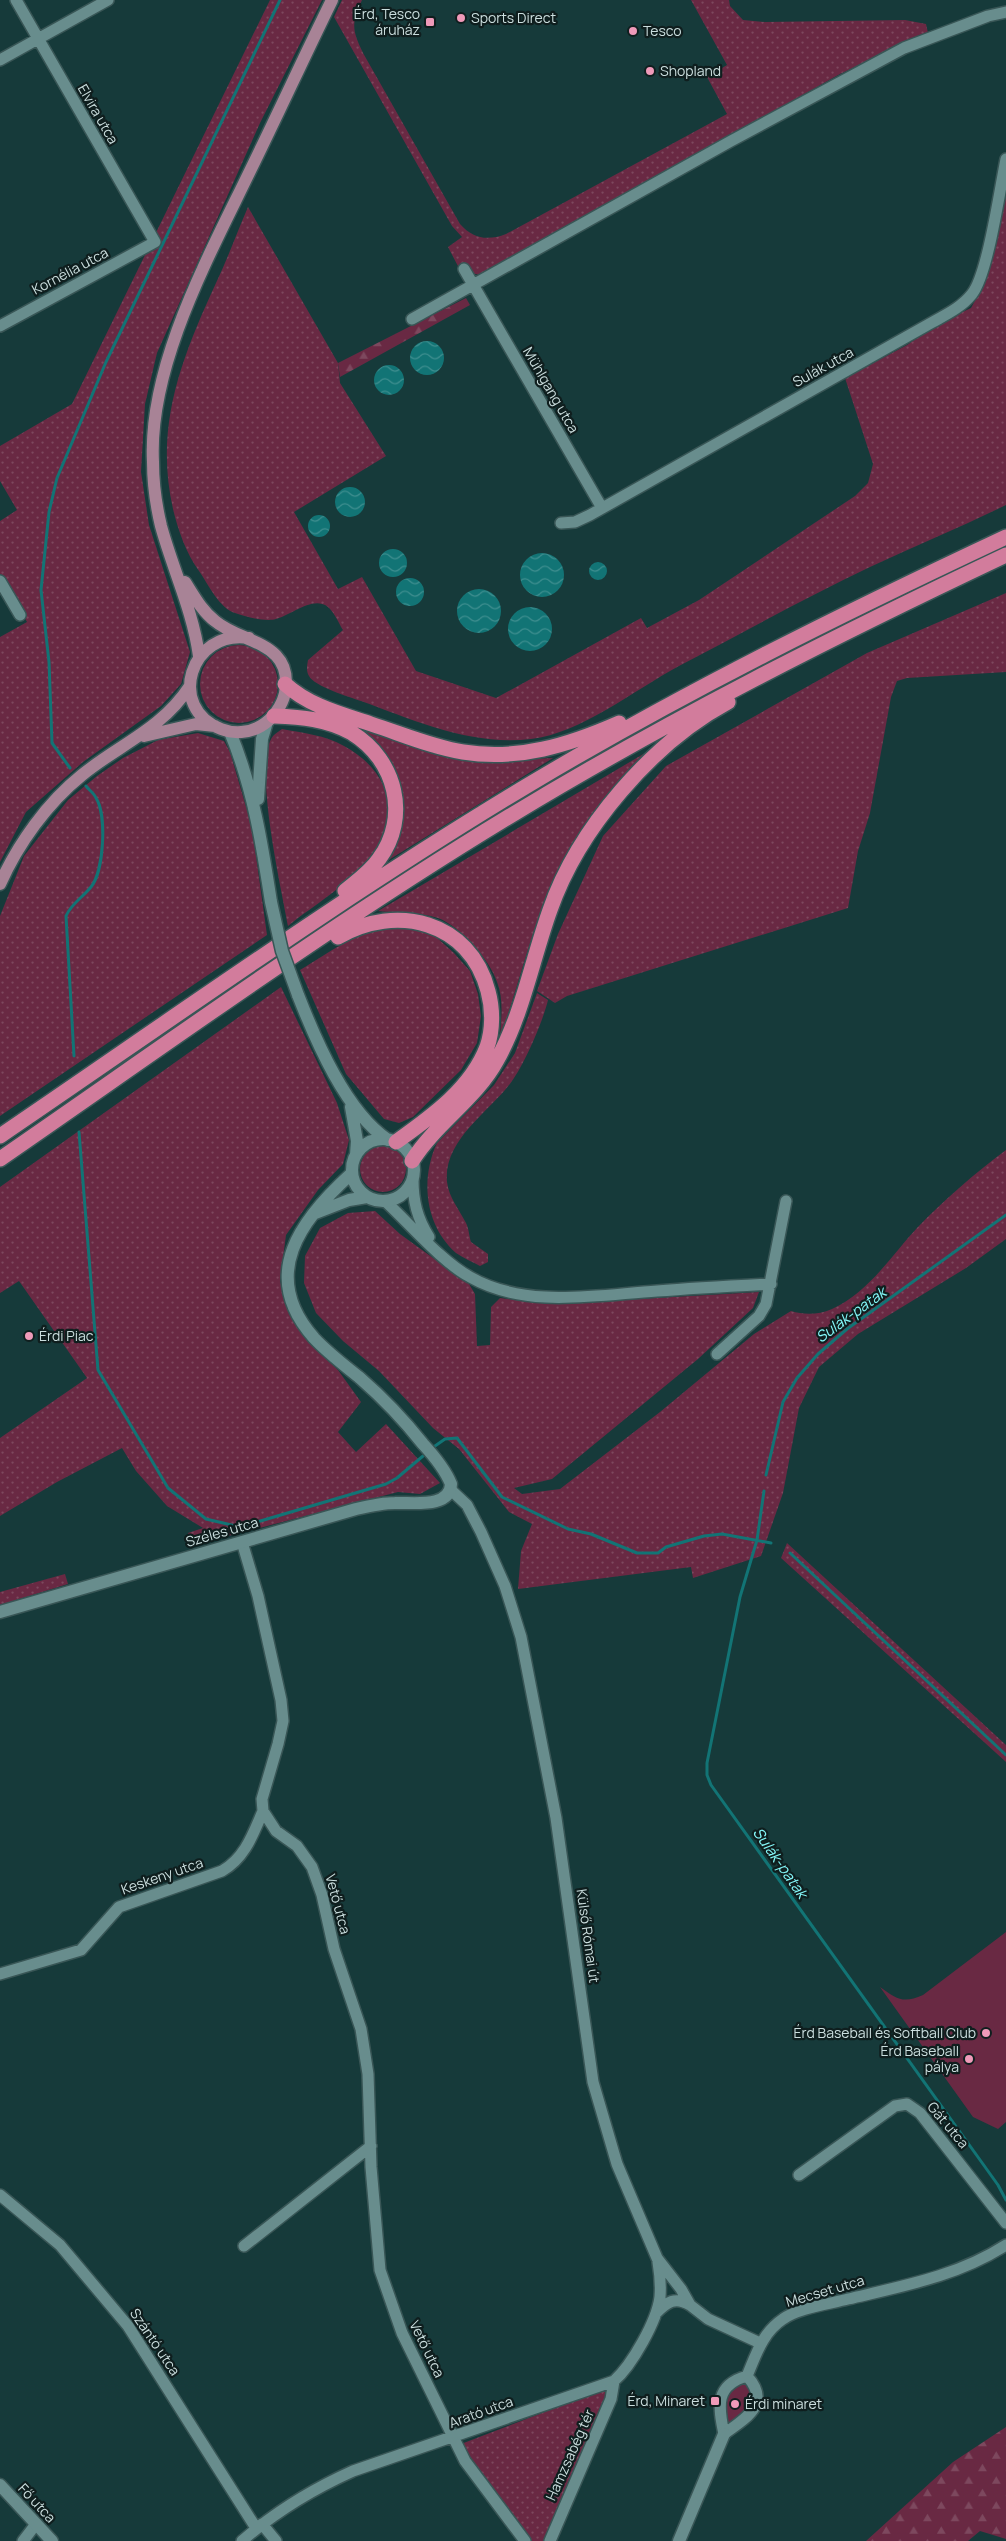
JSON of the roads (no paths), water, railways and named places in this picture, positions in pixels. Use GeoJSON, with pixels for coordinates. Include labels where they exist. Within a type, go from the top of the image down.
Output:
{"type":"FeatureCollection","features":[{"type":"Feature","properties":{"kind":"highway"},"geometry":{"type":"LineString","coordinates":[[0,1136],[416,854],[530,784],[707,684],[813,629],[1006,537]]}},
{"type":"Feature","properties":{"kind":"highway"},"geometry":{"type":"LineString","coordinates":[[0,1159],[296,955],[431,865],[537,800],[711,700],[821,643],[1006,555]]}},
{"type":"Feature","properties":{"kind":"highway"},"geometry":{"type":"LineString","coordinates":[[412,1160],[426,1140],[478,1087],[497,1061],[520,1009],[550,908],[562,882],[589,834],[618,794],[657,754],[688,729],[722,705],[790,668],[821,643]]}},
{"type":"Feature","properties":{"kind":"highway"},"geometry":{"type":"LineString","coordinates":[[286,684],[310,702],[422,742],[464,752],[508,754],[551,748],[584,738],[707,684]]}},
{"type":"Feature","properties":{"kind":"highway"},"geometry":{"type":"LineString","coordinates":[[270,719],[319,720],[350,732],[363,740],[383,763],[393,783],[396,803],[392,833],[378,860],[294,936]]}},
{"type":"Feature","properties":{"kind":"highway"},"geometry":{"type":"LineString","coordinates":[[296,955],[324,946],[366,923],[405,920],[431,926],[446,934],[468,953],[479,968],[490,996],[491,1012],[490,1039],[483,1056],[460,1089],[420,1125],[392,1141]]}},
{"type":"Feature","properties":{"kind":"main road"},"geometry":{"type":"LineString","coordinates":[[199,656],[193,623],[158,514],[152,460],[155,416],[163,377],[188,308],[215,245],[332,0]]}},
{"type":"Feature","properties":{"kind":"main road"},"geometry":{"type":"LineString","coordinates":[[137,738],[196,724],[215,726],[230,732],[249,731],[270,719],[282,701],[286,684],[283,670],[273,652],[262,644],[216,622],[197,600],[175,568]]}},
{"type":"Feature","properties":{"kind":"main road"},"geometry":{"type":"LineString","coordinates":[[215,726],[197,710],[190,686],[191,674],[199,656],[213,644],[230,637],[249,638]]}},
{"type":"Feature","properties":{"kind":"main road"},"geometry":{"type":"LineString","coordinates":[[0,884],[34,826],[60,796],[82,774],[137,738],[171,712],[190,686]]}},
{"type":"Feature","properties":{"kind":"street","name":"Elvira utca"},"geometry":{"type":"LineString","coordinates":[[16,0],[155,242]]}},
{"type":"Feature","properties":{"kind":"street"},"geometry":{"type":"LineString","coordinates":[[0,60],[108,0]]}},
{"type":"Feature","properties":{"kind":"street"},"geometry":{"type":"LineString","coordinates":[[412,320],[731,141],[886,57],[988,16],[1006,12]]}},
{"type":"Feature","properties":{"kind":"street","name":"Sulák utca"},"geometry":{"type":"LineString","coordinates":[[561,524],[575,522],[602,508],[931,324],[964,302],[973,294],[982,273],[1006,159]]}},
{"type":"Feature","properties":{"kind":"street","name":"Kornélia utca"},"geometry":{"type":"LineString","coordinates":[[0,326],[155,242]]}},
{"type":"Feature","properties":{"kind":"street","name":"Mühlgang utca"},"geometry":{"type":"LineString","coordinates":[[464,269],[602,508]]}},
{"type":"Feature","properties":{"kind":"street"},"geometry":{"type":"LineString","coordinates":[[0,581],[20,615]]}},
{"type":"Feature","properties":{"kind":"street"},"geometry":{"type":"LineString","coordinates":[[258,822],[258,779],[262,739],[270,719]]}},
{"type":"Feature","properties":{"kind":"street"},"geometry":{"type":"LineString","coordinates":[[230,732],[247,776],[258,822],[282,951],[298,995],[349,1102],[356,1134],[356,1155],[352,1173],[359,1191],[367,1197]]}},
{"type":"Feature","properties":{"kind":"street"},"geometry":{"type":"LineString","coordinates":[[349,1102],[369,1126],[409,1153],[412,1160],[414,1202],[421,1224],[436,1249]]}},
{"type":"Feature","properties":{"kind":"street"},"geometry":{"type":"LineString","coordinates":[[356,1155],[362,1147],[370,1142],[392,1141]]}},
{"type":"Feature","properties":{"kind":"street"},"geometry":{"type":"LineString","coordinates":[[352,1173],[320,1203],[302,1227],[290,1257],[289,1283],[296,1311],[304,1326],[322,1347],[387,1403],[417,1435],[447,1476],[451,1490]]}},
{"type":"Feature","properties":{"kind":"street"},"geometry":{"type":"LineString","coordinates":[[385,1201],[403,1194],[413,1179]]}},
{"type":"Feature","properties":{"kind":"street"},"geometry":{"type":"LineString","coordinates":[[313,1214],[349,1200],[367,1197],[385,1201],[446,1260],[469,1277],[487,1286],[506,1292],[539,1297],[577,1297],[771,1284]]}},
{"type":"Feature","properties":{"kind":"street"},"geometry":{"type":"LineString","coordinates":[[717,1354],[759,1316],[766,1304],[786,1201]]}},
{"type":"Feature","properties":{"kind":"street","name":"Széles utca"},"geometry":{"type":"LineString","coordinates":[[0,1612],[356,1509],[394,1503],[436,1501],[445,1497],[451,1490]]}},
{"type":"Feature","properties":{"kind":"street","name":"Külső Római út"},"geometry":{"type":"LineString","coordinates":[[451,1490],[467,1505],[481,1532],[505,1586],[521,1637],[556,1818],[592,2082],[617,2164],[657,2258],[681,2289],[690,2305],[708,2319],[760,2343]]}},
{"type":"Feature","properties":{"kind":"street"},"geometry":{"type":"LineString","coordinates":[[242,1542],[258,1596],[281,1700],[283,1721],[262,1799],[263,1811]]}},
{"type":"Feature","properties":{"kind":"street","name":"Keskeny utca"},"geometry":{"type":"LineString","coordinates":[[0,1974],[81,1950],[119,1907],[222,1872],[232,1866],[246,1848],[263,1811]]}},
{"type":"Feature","properties":{"kind":"street","name":"Vető utca"},"geometry":{"type":"LineString","coordinates":[[263,1811],[276,1831],[297,1846],[306,1856],[317,1881],[334,1949],[349,1989],[366,2050],[375,2232],[380,2270],[402,2332],[465,2461],[524,2541]]}},
{"type":"Feature","properties":{"kind":"street","name":"Gát utca"},"geometry":{"type":"LineString","coordinates":[[799,2175],[895,2106],[907,2104],[920,2113],[1006,2223]]}},
{"type":"Feature","properties":{"kind":"street"},"geometry":{"type":"LineString","coordinates":[[244,2246],[371,2146]]}},
{"type":"Feature","properties":{"kind":"street","name":"Szántó utca"},"geometry":{"type":"LineString","coordinates":[[0,2196],[60,2245],[128,2326],[259,2526],[276,2541]]}},
{"type":"Feature","properties":{"kind":"street","name":"Mecset utca"},"geometry":{"type":"LineString","coordinates":[[747,2376],[760,2343],[771,2329],[784,2318],[816,2307],[933,2279],[968,2266],[1006,2245]]}},
{"type":"Feature","properties":{"kind":"street"},"geometry":{"type":"LineString","coordinates":[[614,2381],[623,2373],[656,2313],[661,2280],[657,2258]]}},
{"type":"Feature","properties":{"kind":"street"},"geometry":{"type":"LineString","coordinates":[[656,2313],[674,2300],[681,2300],[690,2305]]}},
{"type":"Feature","properties":{"kind":"street"},"geometry":{"type":"LineString","coordinates":[[680,2541],[724,2434],[720,2402],[724,2389],[734,2380],[747,2376],[758,2392],[758,2401],[749,2415],[724,2434]]}},
{"type":"Feature","properties":{"kind":"street","name":"Arató utca"},"geometry":{"type":"LineString","coordinates":[[242,2541],[259,2526],[333,2480],[614,2381]]}},
{"type":"Feature","properties":{"kind":"street","name":"Hamzsabég tér"},"geometry":{"type":"LineString","coordinates":[[550,2541],[611,2399],[614,2381]]}},
{"type":"Feature","properties":{"kind":"street","name":"Fő utca"},"geometry":{"type":"LineString","coordinates":[[0,2485],[52,2541]]}},
{"type":"Feature","properties":{"kind":"street"},"geometry":{"type":"LineString","coordinates":[[23,2541],[36,2524]]}},
{"type":"Feature","properties":{"kind":"water"},"geometry":{"type":"Polygon","coordinates":[[[427,341],[439,346],[444,358],[439,370],[427,375],[415,370],[410,358],[415,346],[427,341]]]}},
{"type":"Feature","properties":{"kind":"water"},"geometry":{"type":"Polygon","coordinates":[[[389,365],[400,369],[404,380],[400,391],[389,395],[378,391],[374,380],[378,369],[389,365]]]}},
{"type":"Feature","properties":{"kind":"water"},"geometry":{"type":"Polygon","coordinates":[[[350,487],[361,491],[365,502],[361,513],[350,517],[339,513],[335,502],[339,491],[350,487]]]}},
{"type":"Feature","properties":{"kind":"water"},"geometry":{"type":"Polygon","coordinates":[[[319,515],[327,518],[330,526],[327,534],[319,537],[311,534],[308,526],[311,518],[319,515]]]}},
{"type":"Feature","properties":{"kind":"water"},"geometry":{"type":"Polygon","coordinates":[[[393,549],[403,553],[407,563],[403,573],[393,577],[383,573],[379,563],[383,553],[393,549]]]}},
{"type":"Feature","properties":{"kind":"water"},"geometry":{"type":"Polygon","coordinates":[[[538,553],[546,553],[558,559],[564,575],[558,591],[546,597],[538,597],[526,591],[520,579],[520,571],[526,559],[538,553]]]}},
{"type":"Feature","properties":{"kind":"water"},"geometry":{"type":"Polygon","coordinates":[[[594,562],[602,562],[607,567],[605,578],[594,580],[589,575],[589,567],[594,562]]]}},
{"type":"Feature","properties":{"kind":"water"},"geometry":{"type":"Polygon","coordinates":[[[410,578],[420,582],[424,592],[420,602],[410,606],[400,602],[396,592],[400,582],[410,578]]]}},
{"type":"Feature","properties":{"kind":"water"},"geometry":{"type":"Polygon","coordinates":[[[475,589],[483,589],[495,595],[501,611],[495,627],[483,633],[475,633],[463,627],[457,615],[457,607],[463,595],[475,589]]]}},
{"type":"Feature","properties":{"kind":"water"},"geometry":{"type":"Polygon","coordinates":[[[526,607],[534,607],[546,613],[552,629],[546,645],[534,651],[526,651],[514,645],[508,633],[508,625],[514,613],[526,607]]]}},
{"type":"Feature","properties":{"kind":"waterway"},"geometry":{"type":"LineString","coordinates":[[70,768],[52,743],[49,662],[41,590],[49,512],[57,478],[106,362],[280,0]]}},
{"type":"Feature","properties":{"kind":"waterway"},"geometry":{"type":"LineString","coordinates":[[74,1056],[66,916],[74,904],[91,887],[95,879],[99,869],[103,829],[99,806],[95,796],[86,786]]}},
{"type":"Feature","properties":{"kind":"waterway"},"geometry":{"type":"LineString","coordinates":[[79,1132],[98,1370],[168,1488],[206,1519],[240,1527],[386,1484],[397,1478],[423,1456]]}},
{"type":"Feature","properties":{"kind":"waterway","name":"Sulák-patak"},"geometry":{"type":"LineString","coordinates":[[766,1475],[783,1402],[797,1378],[818,1354],[847,1329],[1006,1215]]}},
{"type":"Feature","properties":{"kind":"waterway"},"geometry":{"type":"LineString","coordinates":[[435,1446],[445,1439],[457,1438],[502,1497],[568,1529],[591,1534],[637,1553],[658,1553],[666,1547],[704,1536],[722,1534],[771,1543]]}},
{"type":"Feature","properties":{"kind":"waterway","name":"Sulák-patak"},"geometry":{"type":"LineString","coordinates":[[764,1491],[757,1540],[740,1597],[707,1763],[707,1775],[711,1785],[998,2185],[1006,2200]]}},
{"type":"Feature","properties":{"kind":"waterway"},"geometry":{"type":"LineString","coordinates":[[790,1553],[1006,1755]]}},
{"type":"Feature","properties":{"kind":"place","name":"Sports Direct"},"geometry":{"type":"Point","coordinates":[461,18]}},
{"type":"Feature","properties":{"kind":"place","name":"Érd, Tesco áruház"},"geometry":{"type":"Point","coordinates":[430,22]}},
{"type":"Feature","properties":{"kind":"place","name":"Tesco"},"geometry":{"type":"Point","coordinates":[633,31]}},
{"type":"Feature","properties":{"kind":"place","name":"Shopland"},"geometry":{"type":"Point","coordinates":[650,71]}},
{"type":"Feature","properties":{"kind":"place","name":"Érdi Piac"},"geometry":{"type":"Point","coordinates":[29,1336]}},
{"type":"Feature","properties":{"kind":"place","name":"Érd Baseball és Softball Club"},"geometry":{"type":"Point","coordinates":[986,2033]}},
{"type":"Feature","properties":{"kind":"place","name":"Érd Baseball pálya"},"geometry":{"type":"Point","coordinates":[969,2059]}},
{"type":"Feature","properties":{"kind":"place","name":"Érd, Minaret"},"geometry":{"type":"Point","coordinates":[715,2401]}},
{"type":"Feature","properties":{"kind":"place","name":"Érdi minaret"},"geometry":{"type":"Point","coordinates":[735,2404]}}]}
